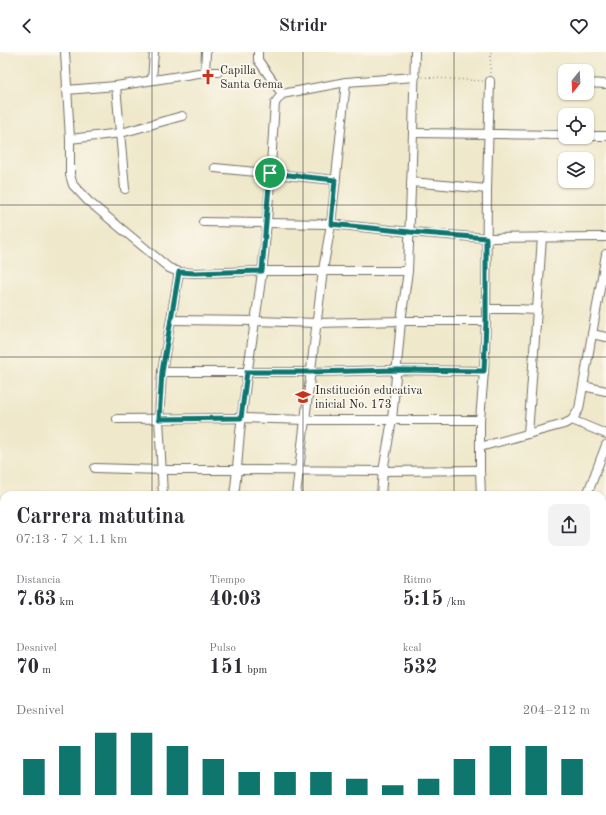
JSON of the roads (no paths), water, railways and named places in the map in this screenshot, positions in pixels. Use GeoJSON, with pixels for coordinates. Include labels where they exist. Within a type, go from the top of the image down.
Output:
{"type":"FeatureCollection","features":[{"type":"Feature","properties":{"kind":"street"},"geometry":{"type":"LineString","coordinates":[[65,52],[70,139],[70,175],[73,184],[88,202],[169,268],[179,272],[195,273],[323,270],[408,271]]}},
{"type":"Feature","properties":{"kind":"street"},"geometry":{"type":"LineString","coordinates":[[152,80],[154,52]]}},
{"type":"Feature","properties":{"kind":"street"},"geometry":{"type":"LineString","coordinates":[[204,72],[206,52]]}},
{"type":"Feature","properties":{"kind":"street"},"geometry":{"type":"LineString","coordinates":[[258,52],[258,60],[282,94]]}},
{"type":"Feature","properties":{"kind":"street"},"geometry":{"type":"LineString","coordinates":[[381,491],[383,471],[392,420],[401,321],[408,271],[415,52]]}},
{"type":"Feature","properties":{"kind":"street"},"geometry":{"type":"LineString","coordinates":[[66,90],[116,86],[204,72],[218,72]]}},
{"type":"Feature","properties":{"kind":"street"},"geometry":{"type":"LineString","coordinates":[[235,491],[238,470],[241,418],[256,320],[267,223],[275,103],[282,94],[346,82],[414,77]]}},
{"type":"Feature","properties":{"kind":"street"},"geometry":{"type":"LineString","coordinates":[[296,491],[323,270],[331,224],[346,82]]}},
{"type":"Feature","properties":{"kind":"street"},"geometry":{"type":"LineString","coordinates":[[481,491],[480,420],[486,321],[486,238],[490,82]]}},
{"type":"Feature","properties":{"kind":"street"},"geometry":{"type":"LineString","coordinates":[[594,83],[606,84]]}},
{"type":"Feature","properties":{"kind":"street"},"geometry":{"type":"LineString","coordinates":[[116,86],[126,189]]}},
{"type":"Feature","properties":{"kind":"street"},"geometry":{"type":"LineString","coordinates":[[70,139],[121,133],[182,116]]}},
{"type":"Feature","properties":{"kind":"street"},"geometry":{"type":"LineString","coordinates":[[413,133],[558,135]]}},
{"type":"Feature","properties":{"kind":"street"},"geometry":{"type":"LineString","coordinates":[[594,136],[606,136]]}},
{"type":"Feature","properties":{"kind":"street"},"geometry":{"type":"LineString","coordinates":[[215,168],[335,180]]}},
{"type":"Feature","properties":{"kind":"street"},"geometry":{"type":"LineString","coordinates":[[412,182],[487,189]]}},
{"type":"Feature","properties":{"kind":"street"},"geometry":{"type":"LineString","coordinates":[[203,222],[331,224],[486,238],[606,237]]}},
{"type":"Feature","properties":{"kind":"street"},"geometry":{"type":"LineString","coordinates":[[528,434],[542,237]]}},
{"type":"Feature","properties":{"kind":"street"},"geometry":{"type":"LineString","coordinates":[[480,447],[564,424],[572,420],[579,409],[592,334],[603,287],[606,254]]}},
{"type":"Feature","properties":{"kind":"street"},"geometry":{"type":"LineString","coordinates":[[163,491],[159,419],[162,372],[179,272]]}},
{"type":"Feature","properties":{"kind":"street"},"geometry":{"type":"LineString","coordinates":[[486,309],[537,310]]}},
{"type":"Feature","properties":{"kind":"street"},"geometry":{"type":"LineString","coordinates":[[171,320],[256,320],[317,323],[486,321]]}},
{"type":"Feature","properties":{"kind":"street"},"geometry":{"type":"LineString","coordinates":[[592,334],[606,337]]}},
{"type":"Feature","properties":{"kind":"street"},"geometry":{"type":"LineString","coordinates":[[162,372],[311,372],[397,370],[484,371]]}},
{"type":"Feature","properties":{"kind":"street"},"geometry":{"type":"LineString","coordinates":[[583,386],[606,391]]}},
{"type":"Feature","properties":{"kind":"street"},"geometry":{"type":"LineString","coordinates":[[117,418],[480,420]]}},
{"type":"Feature","properties":{"kind":"street"},"geometry":{"type":"LineString","coordinates":[[572,420],[606,434]]}},
{"type":"Feature","properties":{"kind":"street"},"geometry":{"type":"LineString","coordinates":[[589,491],[606,445]]}},
{"type":"Feature","properties":{"kind":"street"},"geometry":{"type":"LineString","coordinates":[[95,468],[162,470],[480,470]]}},
{"type":"Feature","properties":{"kind":"place","name":"Capilla Santa Gema"},"geometry":{"type":"Point","coordinates":[208,77]}},
{"type":"Feature","properties":{"kind":"place","name":"Institución educativa inicial No. 173"},"geometry":{"type":"Point","coordinates":[303,397]}}]}
